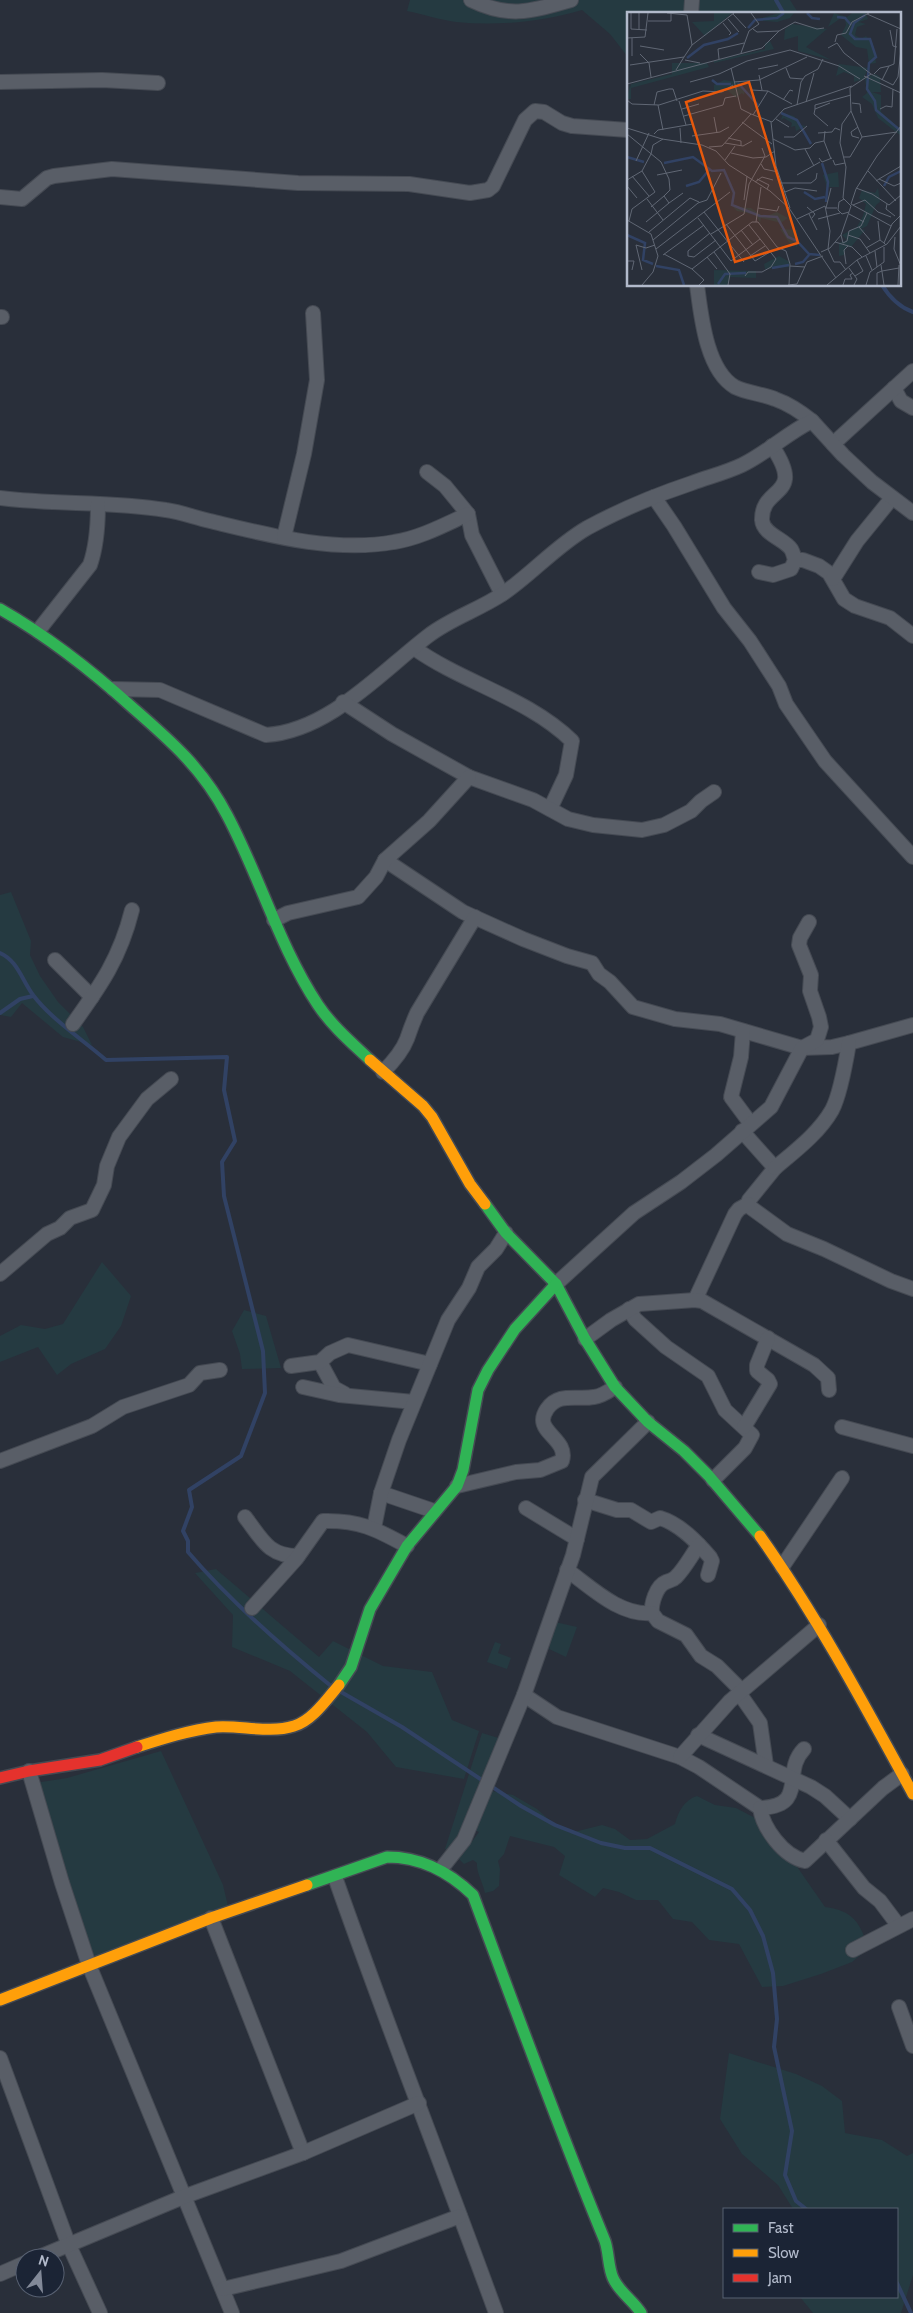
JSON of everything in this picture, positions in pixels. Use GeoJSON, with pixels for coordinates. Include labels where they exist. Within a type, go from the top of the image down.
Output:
{"type":"FeatureCollection","features":[{"type":"Feature","properties":{"kind":"street"},"geometry":{"type":"LineString","coordinates":[[471,0],[491,10],[513,13],[543,8],[571,0]]}},
{"type":"Feature","properties":{"kind":"street"},"geometry":{"type":"LineString","coordinates":[[0,82],[102,80],[158,82]]}},
{"type":"Feature","properties":{"kind":"street"},"geometry":{"type":"LineString","coordinates":[[0,197],[22,199],[47,178],[112,169],[298,183],[409,184],[470,193],[482,192],[493,186],[525,120],[535,111],[544,112],[562,123],[572,126],[627,130]]}},
{"type":"Feature","properties":{"kind":"street"},"geometry":{"type":"LineString","coordinates":[[697,286],[707,344],[714,360],[728,382],[736,387],[776,399],[812,421],[843,455],[892,498],[913,513]]}},
{"type":"Feature","properties":{"kind":"street"},"geometry":{"type":"LineString","coordinates":[[284,537],[304,454],[317,380],[313,313]]}},
{"type":"Feature","properties":{"kind":"street"},"geometry":{"type":"LineString","coordinates":[[834,444],[913,371]]}},
{"type":"Feature","properties":{"kind":"street"},"geometry":{"type":"LineString","coordinates":[[894,388],[902,401],[913,408]]}},
{"type":"Feature","properties":{"kind":"street"},"geometry":{"type":"LineString","coordinates":[[113,689],[160,690],[266,735],[282,734],[299,729],[379,679],[442,626],[502,594],[526,577],[557,549],[587,528],[654,497],[743,465],[812,421]]}},
{"type":"Feature","properties":{"kind":"street"},"geometry":{"type":"LineString","coordinates":[[759,572],[773,575],[791,569],[795,560],[792,550],[764,528],[762,519],[766,507],[785,481],[786,470],[772,446]]}},
{"type":"Feature","properties":{"kind":"street"},"geometry":{"type":"LineString","coordinates":[[427,472],[445,486],[468,514],[472,534],[502,594]]}},
{"type":"Feature","properties":{"kind":"street"},"geometry":{"type":"LineString","coordinates":[[654,497],[724,608],[750,640],[779,686],[786,704],[825,761],[913,857]]}},
{"type":"Feature","properties":{"kind":"street"},"geometry":{"type":"LineString","coordinates":[[0,498],[27,501],[120,504],[168,510],[284,537],[322,543],[394,542],[431,531],[468,514]]}},
{"type":"Feature","properties":{"kind":"street"},"geometry":{"type":"LineString","coordinates":[[833,579],[857,541],[892,498]]}},
{"type":"Feature","properties":{"kind":"street"},"geometry":{"type":"LineString","coordinates":[[38,631],[90,564],[94,552],[98,504]]}},
{"type":"Feature","properties":{"kind":"street"},"geometry":{"type":"LineString","coordinates":[[795,560],[811,562],[829,574],[844,599],[855,606],[890,618],[913,636]]}},
{"type":"Feature","properties":{"kind":"street"},"geometry":{"type":"LineString","coordinates":[[0,609],[38,631],[113,689],[180,748],[202,774],[228,815],[292,961],[319,1006],[340,1032],[423,1106],[432,1117],[470,1184],[506,1233],[556,1284],[585,1339],[615,1388],[648,1422],[684,1451],[750,1522],[782,1567],[819,1625],[913,1794]]}},
{"type":"Feature","properties":{"kind":"street"},"geometry":{"type":"LineString","coordinates":[[414,648],[457,675],[534,714],[572,741],[566,775],[550,809]]}},
{"type":"Feature","properties":{"kind":"street"},"geometry":{"type":"LineString","coordinates":[[343,702],[392,734],[469,777],[488,786],[533,800],[568,819],[593,825],[642,830],[664,825],[691,811],[714,792]]}},
{"type":"Feature","properties":{"kind":"street"},"geometry":{"type":"LineString","coordinates":[[274,920],[295,910],[358,897],[376,877],[385,860],[429,822],[469,777]]}},
{"type":"Feature","properties":{"kind":"street"},"geometry":{"type":"LineString","coordinates":[[385,860],[446,901],[475,917],[532,943],[567,956],[591,962],[599,974],[610,982],[633,1007],[657,1015],[720,1024],[802,1048],[849,1043],[913,1025]]}},
{"type":"Feature","properties":{"kind":"street"},"geometry":{"type":"LineString","coordinates":[[73,1024],[116,959],[127,932],[132,910]]}},
{"type":"Feature","properties":{"kind":"street"},"geometry":{"type":"LineString","coordinates":[[383,1072],[395,1060],[407,1040],[410,1027],[417,1013],[475,917]]}},
{"type":"Feature","properties":{"kind":"street"},"geometry":{"type":"LineString","coordinates":[[0,1778],[29,1771],[52,1769],[100,1760],[162,1739],[216,1727],[288,1727],[300,1723],[316,1711],[344,1680],[351,1667],[370,1609],[407,1546],[434,1511],[445,1502],[457,1486],[463,1470],[478,1390],[509,1336],[533,1307],[556,1284],[634,1213],[681,1182],[716,1155],[771,1107],[802,1048],[816,1040],[821,1027],[810,991],[811,975],[799,945],[800,938],[809,922]]}},
{"type":"Feature","properties":{"kind":"street"},"geometry":{"type":"LineString","coordinates":[[55,960],[92,997]]}},
{"type":"Feature","properties":{"kind":"street"},"geometry":{"type":"LineString","coordinates":[[743,1031],[740,1057],[731,1097],[747,1127],[775,1168]]}},
{"type":"Feature","properties":{"kind":"street"},"geometry":{"type":"LineString","coordinates":[[695,1300],[720,1250],[732,1220],[739,1209],[748,1204],[762,1181],[812,1135],[832,1110],[846,1063],[849,1043]]}},
{"type":"Feature","properties":{"kind":"street"},"geometry":{"type":"LineString","coordinates":[[0,1274],[48,1234],[60,1228],[70,1218],[92,1210],[104,1184],[107,1166],[119,1137],[147,1099],[171,1079]]}},
{"type":"Feature","properties":{"kind":"street"},"geometry":{"type":"LineString","coordinates":[[748,1204],[787,1234],[824,1249],[890,1281],[913,1289]]}},
{"type":"Feature","properties":{"kind":"street"},"geometry":{"type":"LineString","coordinates":[[374,1528],[381,1493],[414,1402],[453,1310],[469,1288],[478,1267],[496,1249],[506,1233]]}},
{"type":"Feature","properties":{"kind":"street"},"geometry":{"type":"LineString","coordinates":[[585,1339],[628,1309],[644,1303],[695,1300],[710,1305],[822,1371],[828,1378],[828,1390]]}},
{"type":"Feature","properties":{"kind":"street"},"geometry":{"type":"LineString","coordinates":[[628,1309],[635,1319],[666,1347],[708,1376],[725,1410],[752,1435],[750,1440],[713,1480]]}},
{"type":"Feature","properties":{"kind":"street"},"geometry":{"type":"LineString","coordinates":[[744,1427],[770,1384],[757,1371],[757,1365],[768,1338]]}},
{"type":"Feature","properties":{"kind":"street"},"geometry":{"type":"LineString","coordinates":[[291,1366],[320,1362],[330,1353],[348,1344],[430,1364]]}},
{"type":"Feature","properties":{"kind":"street"},"geometry":{"type":"LineString","coordinates":[[320,1362],[334,1388],[350,1396]]}},
{"type":"Feature","properties":{"kind":"street"},"geometry":{"type":"LineString","coordinates":[[0,1461],[92,1426],[123,1407],[189,1385],[200,1373],[220,1370]]}},
{"type":"Feature","properties":{"kind":"street"},"geometry":{"type":"LineString","coordinates":[[303,1387],[350,1396],[414,1402]]}},
{"type":"Feature","properties":{"kind":"street"},"geometry":{"type":"LineString","coordinates":[[457,1486],[516,1472],[540,1470],[562,1460],[562,1451],[553,1435],[546,1428],[543,1420],[552,1402],[560,1398],[595,1397],[615,1388]]}},
{"type":"Feature","properties":{"kind":"street"},"geometry":{"type":"LineString","coordinates":[[441,1870],[464,1840],[524,1695],[568,1570],[592,1477],[648,1422]]}},
{"type":"Feature","properties":{"kind":"street"},"geometry":{"type":"LineString","coordinates":[[842,1427],[913,1446]]}},
{"type":"Feature","properties":{"kind":"street"},"geometry":{"type":"LineString","coordinates":[[782,1567],[842,1478]]}},
{"type":"Feature","properties":{"kind":"street"},"geometry":{"type":"LineString","coordinates":[[381,1493],[434,1511]]}},
{"type":"Feature","properties":{"kind":"street"},"geometry":{"type":"LineString","coordinates":[[585,1500],[617,1510],[631,1510],[651,1522],[656,1519],[664,1520],[685,1532],[712,1561],[708,1575]]}},
{"type":"Feature","properties":{"kind":"street"},"geometry":{"type":"LineString","coordinates":[[526,1508],[577,1540]]}},
{"type":"Feature","properties":{"kind":"street"},"geometry":{"type":"LineString","coordinates":[[245,1517],[273,1551],[287,1556],[298,1556]]}},
{"type":"Feature","properties":{"kind":"street"},"geometry":{"type":"LineString","coordinates":[[252,1608],[298,1556],[323,1521],[344,1521],[374,1528],[407,1546]]}},
{"type":"Feature","properties":{"kind":"street"},"geometry":{"type":"LineString","coordinates":[[699,1545],[677,1576],[672,1581],[665,1582],[659,1588],[654,1599],[652,1613],[658,1621],[686,1635],[701,1656],[717,1666],[740,1692],[760,1723],[766,1765]]}},
{"type":"Feature","properties":{"kind":"street"},"geometry":{"type":"LineString","coordinates":[[568,1570],[624,1609],[643,1614],[652,1613]]}},
{"type":"Feature","properties":{"kind":"street"},"geometry":{"type":"LineString","coordinates":[[680,1757],[698,1735],[740,1692],[819,1625]]}},
{"type":"Feature","properties":{"kind":"street"},"geometry":{"type":"LineString","coordinates":[[524,1695],[557,1716],[680,1757],[699,1767],[760,1808],[770,1807],[787,1799],[792,1791],[794,1778],[793,1763],[804,1748]]}},
{"type":"Feature","properties":{"kind":"street"},"geometry":{"type":"LineString","coordinates":[[698,1735],[794,1778],[825,1796],[850,1819]]}},
{"type":"Feature","properties":{"kind":"street"},"geometry":{"type":"LineString","coordinates":[[29,1771],[62,1883],[89,1965],[183,2197],[224,2289],[232,2313]]}},
{"type":"Feature","properties":{"kind":"street"},"geometry":{"type":"LineString","coordinates":[[760,1808],[764,1825],[797,1859],[807,1860],[826,1840],[902,1774]]}},
{"type":"Feature","properties":{"kind":"street"},"geometry":{"type":"LineString","coordinates":[[826,1840],[864,1888],[880,1901],[898,1925]]}},
{"type":"Feature","properties":{"kind":"street"},"geometry":{"type":"LineString","coordinates":[[0,2000],[211,1918],[387,1857],[401,1856],[441,1870],[458,1879],[473,1895],[565,2145],[607,2247],[612,2277],[619,2289],[634,2302],[641,2313]]}},
{"type":"Feature","properties":{"kind":"street"},"geometry":{"type":"LineString","coordinates":[[335,1876],[370,1977],[419,2103],[496,2313]]}},
{"type":"Feature","properties":{"kind":"street"},"geometry":{"type":"LineString","coordinates":[[211,1918],[303,2153]]}},
{"type":"Feature","properties":{"kind":"street"},"geometry":{"type":"LineString","coordinates":[[853,1950],[913,1918]]}},
{"type":"Feature","properties":{"kind":"street"},"geometry":{"type":"LineString","coordinates":[[899,2007],[912,2041]]}},
{"type":"Feature","properties":{"kind":"street"},"geometry":{"type":"LineString","coordinates":[[0,2058],[68,2243],[100,2313]]}},
{"type":"Feature","properties":{"kind":"street"},"geometry":{"type":"LineString","coordinates":[[58,2248],[183,2197],[303,2153],[419,2103]]}},
{"type":"Feature","properties":{"kind":"street"},"geometry":{"type":"LineString","coordinates":[[224,2289],[341,2261],[460,2216]]}},
{"type":"Feature","properties":{"kind":"street"},"geometry":{"type":"LineString","coordinates":[[0,2274],[15,2267]]}},
{"type":"Feature","properties":{"kind":"shaded area"},"geometry":{"type":"Polygon","coordinates":[[[410,0],[790,0],[798,12],[627,12],[627,56],[610,34],[582,10],[551,18],[488,24],[450,21],[407,11],[410,0]]]}},
{"type":"Feature","properties":{"kind":"shaded area"},"geometry":{"type":"Polygon","coordinates":[[[11,892],[31,941],[30,955],[40,976],[58,1002],[83,1027],[92,1045],[63,1037],[22,1003],[11,1017],[0,1015],[0,895],[11,892]]]}},
{"type":"Feature","properties":{"kind":"shaded area"},"geometry":{"type":"Polygon","coordinates":[[[102,1262],[131,1296],[121,1326],[105,1349],[71,1364],[57,1375],[38,1347],[0,1362],[0,1336],[21,1325],[45,1329],[63,1324],[102,1262]]]}},
{"type":"Feature","properties":{"kind":"shaded area"},"geometry":{"type":"Polygon","coordinates":[[[244,1310],[266,1316],[281,1368],[242,1369],[240,1354],[232,1331],[244,1310]]]}},
{"type":"Feature","properties":{"kind":"shaded area"},"geometry":{"type":"Polygon","coordinates":[[[216,1569],[319,1657],[333,1641],[383,1666],[432,1672],[452,1720],[479,1731],[464,1779],[396,1767],[367,1732],[290,1671],[232,1647],[233,1615],[195,1573],[216,1569]]]}},
{"type":"Feature","properties":{"kind":"shaded area"},"geometry":{"type":"Polygon","coordinates":[[[555,1622],[577,1627],[566,1657],[549,1649],[550,1646],[548,1645],[555,1622]]]}},
{"type":"Feature","properties":{"kind":"shaded area"},"geometry":{"type":"Polygon","coordinates":[[[495,1642],[501,1644],[498,1653],[511,1658],[507,1669],[487,1662],[495,1642]]]}},
{"type":"Feature","properties":{"kind":"shaded area"},"geometry":{"type":"Polygon","coordinates":[[[482,1733],[505,1740],[492,1791],[513,1795],[537,1809],[555,1825],[570,1833],[602,1825],[615,1829],[630,1840],[647,1839],[675,1824],[682,1807],[688,1800],[697,1796],[715,1805],[736,1808],[757,1819],[791,1858],[825,1907],[843,1911],[854,1919],[862,1931],[869,1948],[852,1962],[821,1974],[783,1986],[762,1987],[739,1944],[709,1940],[692,1922],[673,1919],[658,1900],[636,1900],[619,1892],[603,1888],[595,1897],[559,1875],[565,1856],[554,1847],[510,1836],[504,1854],[498,1861],[500,1869],[499,1886],[493,1891],[485,1893],[477,1863],[473,1860],[464,1864],[459,1859],[479,1832],[470,1828],[452,1852],[445,1849],[482,1733]]]}},
{"type":"Feature","properties":{"kind":"shaded area"},"geometry":{"type":"Polygon","coordinates":[[[161,1751],[223,1885],[228,1906],[95,1957],[71,1901],[35,1783],[67,1778],[161,1751]]]}},
{"type":"Feature","properties":{"kind":"shaded area"},"geometry":{"type":"Polygon","coordinates":[[[729,2053],[796,2074],[822,2086],[842,2101],[845,2133],[882,2140],[907,2156],[913,2153],[913,2275],[901,2313],[813,2313],[801,2298],[898,2298],[898,2208],[792,2208],[778,2185],[742,2154],[720,2119],[729,2053]]]}},
{"type":"Feature","properties":{"kind":"waterway"},"geometry":{"type":"LineString","coordinates":[[776,0],[783,12]]}},
{"type":"Feature","properties":{"kind":"waterway"},"geometry":{"type":"LineString","coordinates":[[883,286],[895,302],[913,312]]}},
{"type":"Feature","properties":{"kind":"waterway"},"geometry":{"type":"LineString","coordinates":[[0,953],[15,965],[40,1004],[106,1060],[227,1057],[224,1090],[235,1141],[222,1162],[224,1196],[263,1351],[265,1393],[241,1456],[189,1490],[192,1507],[183,1531],[188,1541],[188,1552],[221,1588],[274,1639],[331,1686]]}},
{"type":"Feature","properties":{"kind":"waterway"},"geometry":{"type":"LineString","coordinates":[[0,1013],[20,999],[33,996]]}},
{"type":"Feature","properties":{"kind":"waterway"},"geometry":{"type":"LineString","coordinates":[[341,1692],[402,1727],[521,1806],[555,1825],[601,1843],[625,1848],[650,1848],[732,1889],[750,1910],[763,1936],[773,1973],[777,2019],[774,2047],[792,2131],[785,2175],[796,2201],[805,2208]]}},
{"type":"Feature","properties":{"kind":"waterway"},"geometry":{"type":"LineString","coordinates":[[898,2285],[911,2313]]}},
{"type":"Feature","properties":{"kind":"traffic: fast"},"geometry":{"type":"LineString","coordinates":[[0,609],[36,631],[85,667],[160,732],[197,770],[227,815],[304,982],[330,1020],[370,1060]]}},
{"type":"Feature","properties":{"kind":"traffic: fast"},"geometry":{"type":"LineString","coordinates":[[485,1204],[506,1233],[556,1284],[585,1339],[615,1387],[648,1422],[684,1451],[708,1475],[760,1536]]}},
{"type":"Feature","properties":{"kind":"traffic: fast"},"geometry":{"type":"LineString","coordinates":[[339,1685],[351,1667],[370,1609],[407,1546],[457,1486],[463,1470],[478,1390],[488,1370],[515,1329],[556,1284]]}},
{"type":"Feature","properties":{"kind":"traffic: fast"},"geometry":{"type":"LineString","coordinates":[[307,1885],[387,1857],[411,1860],[433,1867],[444,1872],[473,1895],[554,2112],[605,2241],[613,2278],[619,2288],[641,2313]]}},
{"type":"Feature","properties":{"kind":"traffic: slow"},"geometry":{"type":"LineString","coordinates":[[370,1060],[423,1106],[432,1117],[470,1184],[485,1204]]}},
{"type":"Feature","properties":{"kind":"traffic: slow"},"geometry":{"type":"LineString","coordinates":[[760,1536],[821,1630],[913,1794]]}},
{"type":"Feature","properties":{"kind":"traffic: slow"},"geometry":{"type":"LineString","coordinates":[[137,1747],[206,1728],[275,1729],[294,1726],[313,1715],[339,1685]]}},
{"type":"Feature","properties":{"kind":"traffic: slow"},"geometry":{"type":"LineString","coordinates":[[0,2000],[211,1918],[307,1885]]}},
{"type":"Feature","properties":{"kind":"traffic: jam"},"geometry":{"type":"LineString","coordinates":[[0,1778],[29,1771],[100,1760],[137,1747]]}}]}
